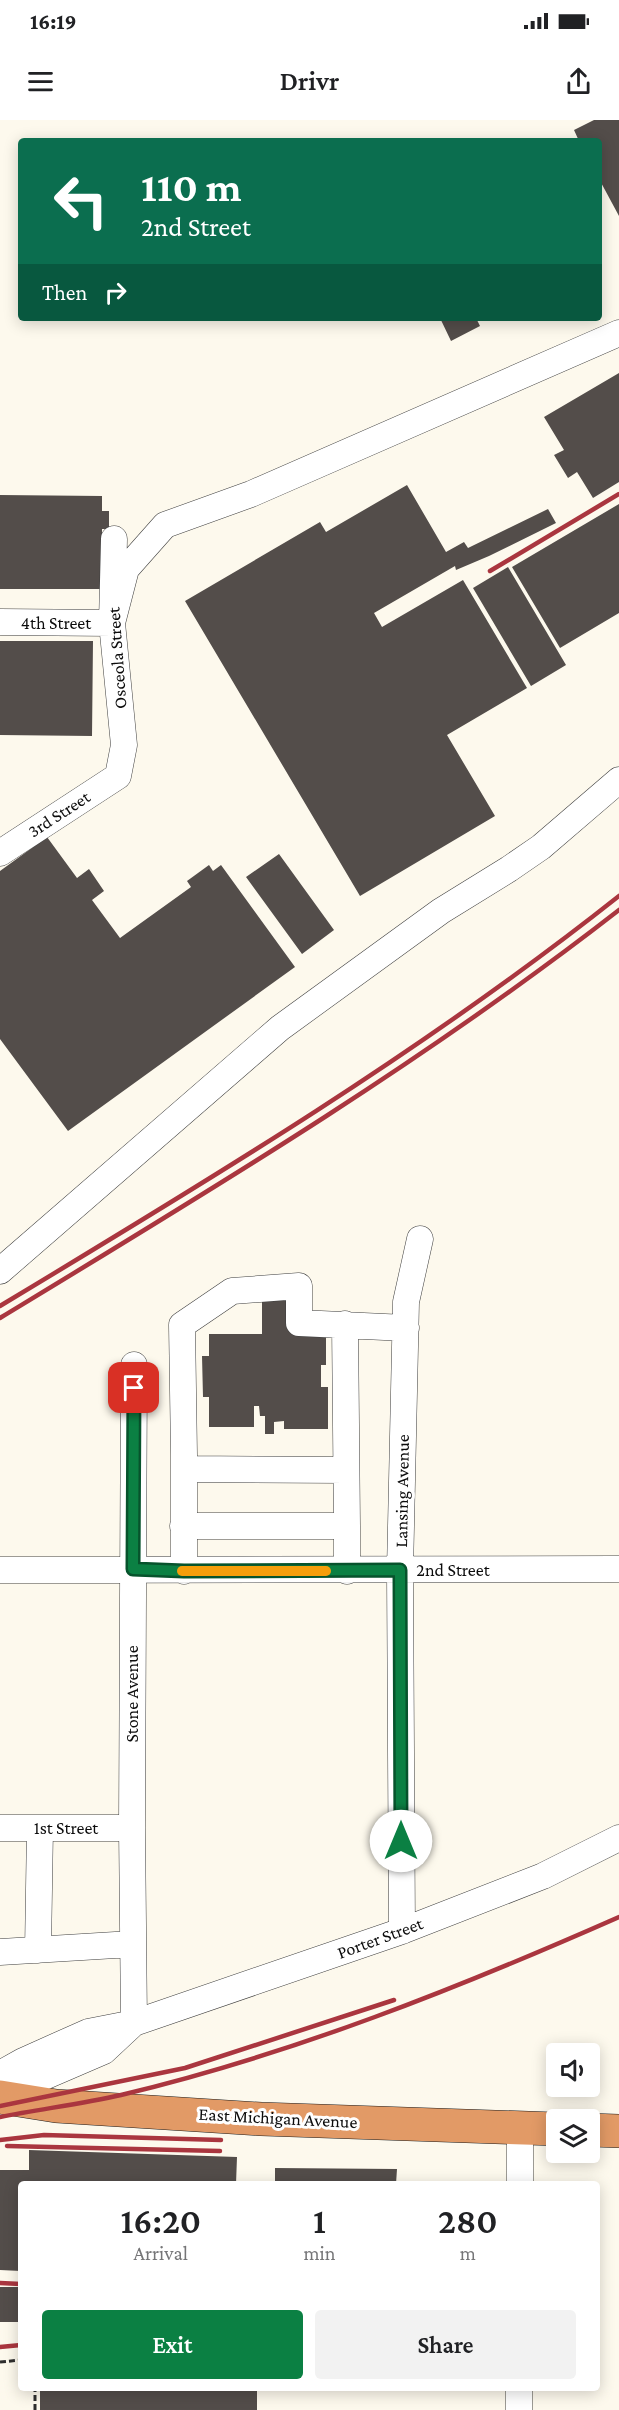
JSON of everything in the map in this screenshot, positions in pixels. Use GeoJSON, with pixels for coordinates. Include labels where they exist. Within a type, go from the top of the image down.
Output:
{"type":"FeatureCollection","features":[{"type":"Feature","properties":{"kind":"highway","name":"East Michigan Avenue"},"geometry":{"type":"LineString","coordinates":[[0,2097],[56,2106],[261,2119],[546,2128]]}},
{"type":"Feature","properties":{"kind":"highway"},"geometry":{"type":"LineString","coordinates":[[600,2130],[619,2131]]}},
{"type":"Feature","properties":{"kind":"street"},"geometry":{"type":"LineString","coordinates":[[112,623],[126,569],[165,525],[251,494],[619,333]]}},
{"type":"Feature","properties":{"kind":"street","name":"Osceola Street"},"geometry":{"type":"LineString","coordinates":[[114,539],[112,623],[124,745],[118,776]]}},
{"type":"Feature","properties":{"kind":"street","name":"4th Street"},"geometry":{"type":"LineString","coordinates":[[0,622],[112,623]]}},
{"type":"Feature","properties":{"kind":"street","name":"3rd Street"},"geometry":{"type":"LineString","coordinates":[[0,853],[118,776]]}},
{"type":"Feature","properties":{"kind":"street"},"geometry":{"type":"LineString","coordinates":[[0,1271],[113,1170],[280,1028],[432,918],[509,869],[619,780]]}},
{"type":"Feature","properties":{"kind":"street","name":"Lansing Avenue"},"geometry":{"type":"LineString","coordinates":[[402,1932],[400,1570],[406,1302],[420,1239]]}},
{"type":"Feature","properties":{"kind":"street"},"geometry":{"type":"LineString","coordinates":[[184,1571],[182,1326],[232,1291],[299,1286],[299,1323],[406,1328]]}},
{"type":"Feature","properties":{"kind":"street"},"geometry":{"type":"LineString","coordinates":[[345,1324],[346,1571]]}},
{"type":"Feature","properties":{"kind":"street","name":"Stone Avenue"},"geometry":{"type":"LineString","coordinates":[[134,1365],[132,1828],[134,2023]]}},
{"type":"Feature","properties":{"kind":"street"},"geometry":{"type":"LineString","coordinates":[[184,1469],[346,1470]]}},
{"type":"Feature","properties":{"kind":"street"},"geometry":{"type":"LineString","coordinates":[[183,1526],[347,1526]]}},
{"type":"Feature","properties":{"kind":"street","name":"2nd Street"},"geometry":{"type":"LineString","coordinates":[[0,1570],[619,1569]]}},
{"type":"Feature","properties":{"kind":"street","name":"1st Street"},"geometry":{"type":"LineString","coordinates":[[0,1828],[132,1828]]}},
{"type":"Feature","properties":{"kind":"street"},"geometry":{"type":"LineString","coordinates":[[38,1950],[40,1828]]}},
{"type":"Feature","properties":{"kind":"street","name":"Porter Street"},"geometry":{"type":"LineString","coordinates":[[0,2074],[23,2061],[88,2032],[134,2023],[402,1932],[543,1876],[619,1838]]}},
{"type":"Feature","properties":{"kind":"street"},"geometry":{"type":"LineString","coordinates":[[0,1952],[132,1944]]}},
{"type":"Feature","properties":{"kind":"street","name":"Porter Street"},"geometry":{"type":"LineString","coordinates":[[0,2086],[32,2082],[104,2051],[134,2023]]}},
{"type":"Feature","properties":{"kind":"street"},"geometry":{"type":"LineString","coordinates":[[520,2127],[520,2181]]}},
{"type":"Feature","properties":{"kind":"street"},"geometry":{"type":"LineString","coordinates":[[519,2391],[519,2410]]}},
{"type":"Feature","properties":{"kind":"path"},"geometry":{"type":"LineString","coordinates":[[0,2362],[18,2360]]}},
{"type":"Feature","properties":{"kind":"path"},"geometry":{"type":"LineString","coordinates":[[35,2391],[35,2410]]}},
{"type":"Feature","properties":{"kind":"building"},"geometry":{"type":"Polygon","coordinates":[[[594,120],[619,120],[619,216],[602,184],[602,138],[578,138],[574,130],[594,120]]]}},
{"type":"Feature","properties":{"kind":"building"},"geometry":{"type":"Polygon","coordinates":[[[441,321],[478,321],[480,326],[451,341],[441,321]]]}},
{"type":"Feature","properties":{"kind":"building"},"geometry":{"type":"Polygon","coordinates":[[[619,373],[619,482],[593,498],[577,472],[568,478],[554,455],[564,450],[544,417],[619,373]]]}},
{"type":"Feature","properties":{"kind":"building"},"geometry":{"type":"Polygon","coordinates":[[[407,485],[446,552],[464,542],[468,548],[548,509],[556,523],[456,570],[455,566],[374,613],[382,627],[463,580],[527,688],[447,735],[495,816],[360,896],[185,601],[320,522],[326,532],[407,485]]]}},
{"type":"Feature","properties":{"kind":"building"},"geometry":{"type":"Polygon","coordinates":[[[0,495],[102,496],[102,511],[109,511],[109,529],[102,529],[102,589],[0,589],[0,495]]]}},
{"type":"Feature","properties":{"kind":"building"},"geometry":{"type":"Polygon","coordinates":[[[619,504],[619,613],[560,648],[512,567],[619,504]]]}},
{"type":"Feature","properties":{"kind":"building"},"geometry":{"type":"Polygon","coordinates":[[[508,567],[566,665],[531,686],[473,588],[508,567]]]}},
{"type":"Feature","properties":{"kind":"building"},"geometry":{"type":"Polygon","coordinates":[[[0,641],[93,641],[92,736],[0,735],[0,641]]]}},
{"type":"Feature","properties":{"kind":"building"},"geometry":{"type":"Polygon","coordinates":[[[47,837],[77,878],[89,869],[104,891],[92,900],[120,938],[191,887],[187,881],[209,865],[213,871],[221,865],[295,967],[68,1131],[0,1039],[0,871],[47,837]]]}},
{"type":"Feature","properties":{"kind":"building"},"geometry":{"type":"Polygon","coordinates":[[[279,854],[334,930],[302,954],[246,877],[279,854]]]}},
{"type":"Feature","properties":{"kind":"building"},"geometry":{"type":"Polygon","coordinates":[[[262,1298],[291,1298],[291,1333],[326,1333],[326,1365],[321,1365],[321,1387],[328,1387],[328,1429],[284,1429],[284,1421],[274,1422],[274,1434],[265,1434],[265,1416],[260,1416],[259,1406],[254,1406],[254,1427],[209,1427],[209,1397],[203,1397],[202,1356],[209,1356],[209,1334],[262,1334],[262,1298]]]}},
{"type":"Feature","properties":{"kind":"building"},"geometry":{"type":"Polygon","coordinates":[[[29,2150],[237,2157],[236,2181],[18,2181],[18,2271],[0,2270],[0,2170],[29,2170],[29,2150]]]}},
{"type":"Feature","properties":{"kind":"building"},"geometry":{"type":"Polygon","coordinates":[[[275,2168],[397,2169],[396,2181],[275,2181],[275,2168]]]}},
{"type":"Feature","properties":{"kind":"building"},"geometry":{"type":"Polygon","coordinates":[[[0,2287],[18,2287],[18,2322],[0,2322],[0,2287]]]}},
{"type":"Feature","properties":{"kind":"building"},"geometry":{"type":"Polygon","coordinates":[[[40,2391],[257,2391],[257,2410],[40,2410],[40,2391]]]}},
{"type":"Feature","properties":{"kind":"railway"},"geometry":{"type":"LineString","coordinates":[[490,571],[619,494]]}},
{"type":"Feature","properties":{"kind":"railway"},"geometry":{"type":"LineString","coordinates":[[0,1306],[237,1161],[394,1060],[545,953],[619,896]]}},
{"type":"Feature","properties":{"kind":"railway"},"geometry":{"type":"LineString","coordinates":[[0,1318],[316,1123],[470,1020],[619,910]]}},
{"type":"Feature","properties":{"kind":"railway"},"geometry":{"type":"LineString","coordinates":[[0,2117],[121,2095],[249,2060],[436,1994],[619,1917]]}},
{"type":"Feature","properties":{"kind":"railway"},"geometry":{"type":"LineString","coordinates":[[0,2106],[185,2068],[394,2000]]}},
{"type":"Feature","properties":{"kind":"railway"},"geometry":{"type":"LineString","coordinates":[[0,2140],[44,2135],[221,2140]]}},
{"type":"Feature","properties":{"kind":"railway"},"geometry":{"type":"LineString","coordinates":[[7,2146],[220,2151]]}},
{"type":"Feature","properties":{"kind":"railway"},"geometry":{"type":"LineString","coordinates":[[0,2283],[18,2284]]}},
{"type":"Feature","properties":{"kind":"railway"},"geometry":{"type":"LineString","coordinates":[[0,2347],[18,2345]]}},
{"type":"Feature","properties":{"kind":"slow traffic"},"geometry":{"type":"LineString","coordinates":[[182,1571],[326,1571]]}},
{"type":"Feature","properties":{"kind":"route"},"geometry":{"type":"LineString","coordinates":[[134,1388],[133,1569],[184,1571],[400,1570],[401,1841]]}}]}
